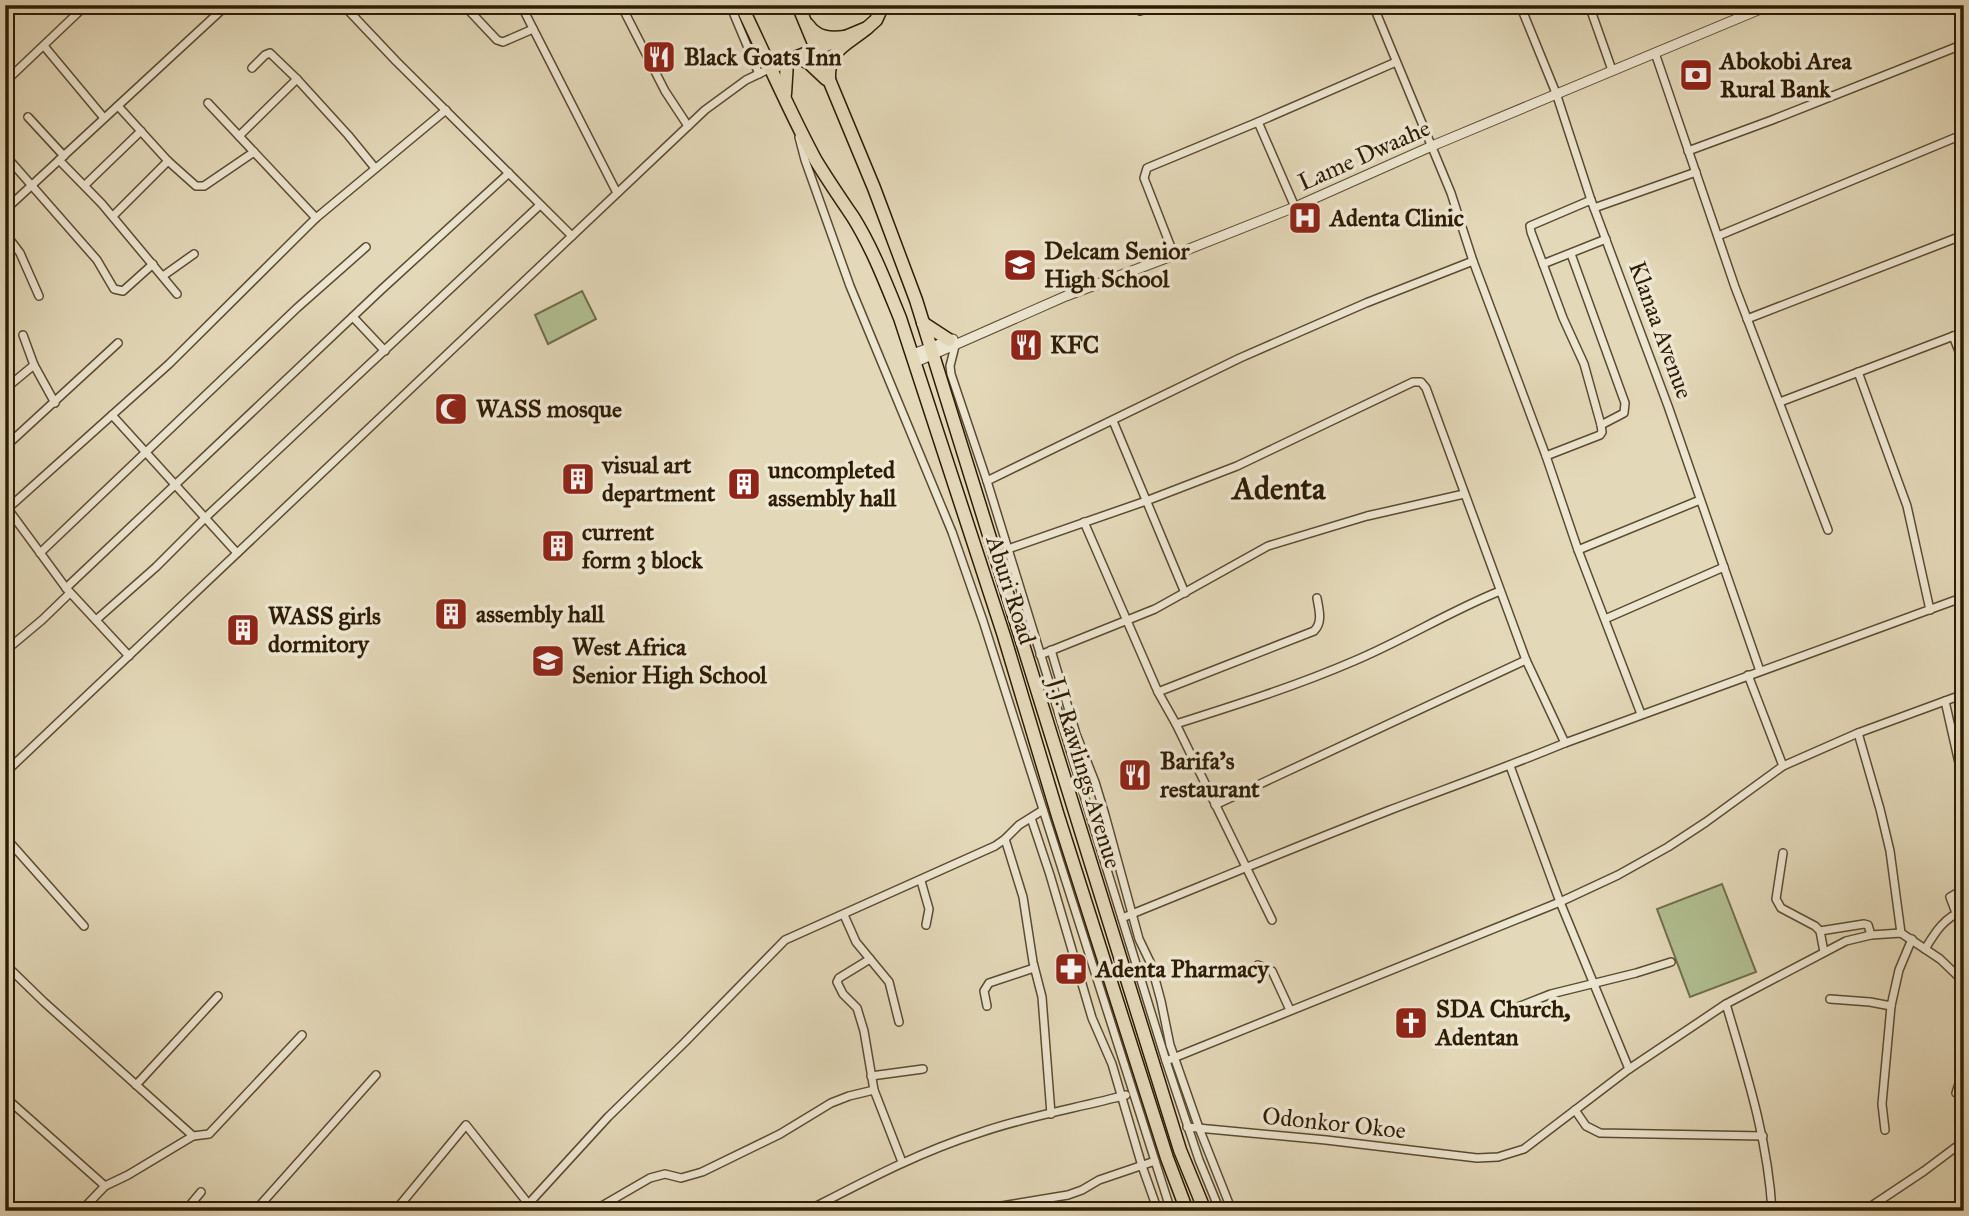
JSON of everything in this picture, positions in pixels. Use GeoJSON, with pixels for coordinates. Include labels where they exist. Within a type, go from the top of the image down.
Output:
{"type":"FeatureCollection","features":[{"type":"Feature","properties":{"kind":"main road","name":"Aburi Road"},"geometry":{"type":"LineString","coordinates":[[741,5],[765,71],[786,102],[830,184],[872,252],[896,306],[1004,636],[1045,792],[1187,1211]]}},
{"type":"Feature","properties":{"kind":"main road"},"geometry":{"type":"LineString","coordinates":[[798,5],[816,49]]}},
{"type":"Feature","properties":{"kind":"main road"},"geometry":{"type":"LineString","coordinates":[[829,82],[830,61],[834,55],[876,20],[883,5]]}},
{"type":"Feature","properties":{"kind":"main road"},"geometry":{"type":"LineString","coordinates":[[804,19],[811,30],[820,36],[845,37]]}},
{"type":"Feature","properties":{"kind":"main road"},"geometry":{"type":"LineString","coordinates":[[765,71],[867,28]]}},
{"type":"Feature","properties":{"kind":"main road","name":"J.J. Rawlings Avenue"},"geometry":{"type":"LineString","coordinates":[[816,49],[874,188],[923,323],[1107,892],[1180,1150],[1205,1211]]}},
{"type":"Feature","properties":{"kind":"main road"},"geometry":{"type":"LineString","coordinates":[[792,60],[809,64],[829,82]]}},
{"type":"Feature","properties":{"kind":"main road"},"geometry":{"type":"LineString","coordinates":[[786,102],[784,83],[792,60]]}},
{"type":"Feature","properties":{"kind":"main road"},"geometry":{"type":"LineString","coordinates":[[923,323],[952,343]]}},
{"type":"Feature","properties":{"kind":"main road"},"geometry":{"type":"LineString","coordinates":[[984,518],[997,513]]}},
{"type":"Feature","properties":{"kind":"street"},"geometry":{"type":"LineString","coordinates":[[7,77],[86,5]]}},
{"type":"Feature","properties":{"kind":"street"},"geometry":{"type":"LineString","coordinates":[[7,205],[32,186],[227,5]]}},
{"type":"Feature","properties":{"kind":"street"},"geometry":{"type":"LineString","coordinates":[[343,5],[572,236]]}},
{"type":"Feature","properties":{"kind":"street"},"geometry":{"type":"LineString","coordinates":[[464,5],[497,40],[503,42],[533,29]]}},
{"type":"Feature","properties":{"kind":"street"},"geometry":{"type":"LineString","coordinates":[[521,5],[617,193]]}},
{"type":"Feature","properties":{"kind":"street"},"geometry":{"type":"LineString","coordinates":[[621,5],[665,91],[688,126]]}},
{"type":"Feature","properties":{"kind":"street"},"geometry":{"type":"LineString","coordinates":[[5,773],[705,110],[746,80],[765,71],[730,5]]}},
{"type":"Feature","properties":{"kind":"street"},"geometry":{"type":"LineString","coordinates":[[1140,11],[1160,5]]}},
{"type":"Feature","properties":{"kind":"street"},"geometry":{"type":"LineString","coordinates":[[1373,5],[1451,193],[1578,550],[1641,714]]}},
{"type":"Feature","properties":{"kind":"street","name":"Klanaa Avenue"},"geometry":{"type":"LineString","coordinates":[[1520,5],[1556,93],[1760,671]]}},
{"type":"Feature","properties":{"kind":"street"},"geometry":{"type":"LineString","coordinates":[[1589,5],[1612,70]]}},
{"type":"Feature","properties":{"kind":"street","name":"Lame Dwaahe"},"geometry":{"type":"LineString","coordinates":[[914,358],[1295,206],[1556,93],[1770,5]]}},
{"type":"Feature","properties":{"kind":"street"},"geometry":{"type":"LineString","coordinates":[[1688,151],[1964,44]]}},
{"type":"Feature","properties":{"kind":"street"},"geometry":{"type":"LineString","coordinates":[[44,46],[104,118]]}},
{"type":"Feature","properties":{"kind":"street"},"geometry":{"type":"LineString","coordinates":[[252,68],[270,53],[298,79],[375,168]]}},
{"type":"Feature","properties":{"kind":"street"},"geometry":{"type":"LineString","coordinates":[[1655,53],[1747,319],[1828,530]]}},
{"type":"Feature","properties":{"kind":"street"},"geometry":{"type":"LineString","coordinates":[[1174,255],[1144,178],[1147,168],[1396,62]]}},
{"type":"Feature","properties":{"kind":"street"},"geometry":{"type":"LineString","coordinates":[[239,136],[298,79]]}},
{"type":"Feature","properties":{"kind":"street"},"geometry":{"type":"LineString","coordinates":[[208,103],[316,218]]}},
{"type":"Feature","properties":{"kind":"street"},"geometry":{"type":"LineString","coordinates":[[118,106],[168,161],[196,186],[204,186],[254,152]]}},
{"type":"Feature","properties":{"kind":"street"},"geometry":{"type":"LineString","coordinates":[[130,656],[68,590],[6,508],[169,364],[316,218],[446,110]]}},
{"type":"Feature","properties":{"kind":"street"},"geometry":{"type":"LineString","coordinates":[[28,117],[177,294]]}},
{"type":"Feature","properties":{"kind":"street"},"geometry":{"type":"LineString","coordinates":[[1258,122],[1295,206]]}},
{"type":"Feature","properties":{"kind":"street"},"geometry":{"type":"LineString","coordinates":[[796,124],[805,160],[850,286],[952,532],[1045,792],[1043,810],[1155,1161],[1165,1210]]}},
{"type":"Feature","properties":{"kind":"street"},"geometry":{"type":"LineString","coordinates":[[85,185],[141,131]]}},
{"type":"Feature","properties":{"kind":"street"},"geometry":{"type":"LineString","coordinates":[[1718,236],[1964,134]]}},
{"type":"Feature","properties":{"kind":"street"},"geometry":{"type":"LineString","coordinates":[[5,155],[97,260],[114,289],[122,291],[153,264]]}},
{"type":"Feature","properties":{"kind":"street"},"geometry":{"type":"LineString","coordinates":[[113,216],[168,161]]}},
{"type":"Feature","properties":{"kind":"street"},"geometry":{"type":"LineString","coordinates":[[1546,456],[1602,432],[1584,364],[1563,318],[1530,226],[1696,172]]}},
{"type":"Feature","properties":{"kind":"street"},"geometry":{"type":"LineString","coordinates":[[5,651],[42,620],[68,590],[175,485],[509,173]]}},
{"type":"Feature","properties":{"kind":"street"},"geometry":{"type":"LineString","coordinates":[[96,620],[156,567],[540,205]]}},
{"type":"Feature","properties":{"kind":"street"},"geometry":{"type":"LineString","coordinates":[[5,233],[20,253],[39,296]]}},
{"type":"Feature","properties":{"kind":"street"},"geometry":{"type":"LineString","coordinates":[[1747,319],[1964,235]]}},
{"type":"Feature","properties":{"kind":"street"},"geometry":{"type":"LineString","coordinates":[[1544,264],[1606,239]]}},
{"type":"Feature","properties":{"kind":"street"},"geometry":{"type":"LineString","coordinates":[[40,553],[297,308],[366,247]]}},
{"type":"Feature","properties":{"kind":"street"},"geometry":{"type":"LineString","coordinates":[[163,276],[194,254]]}},
{"type":"Feature","properties":{"kind":"street"},"geometry":{"type":"LineString","coordinates":[[1571,254],[1625,403],[1624,413],[1601,425]]}},
{"type":"Feature","properties":{"kind":"street"},"geometry":{"type":"LineString","coordinates":[[987,481],[1265,347],[1473,261]]}},
{"type":"Feature","properties":{"kind":"street"},"geometry":{"type":"LineString","coordinates":[[353,317],[385,351]]}},
{"type":"Feature","properties":{"kind":"street"},"geometry":{"type":"LineString","coordinates":[[1780,402],[1964,332]]}},
{"type":"Feature","properties":{"kind":"street"},"geometry":{"type":"LineString","coordinates":[[23,335],[34,365],[55,403]]}},
{"type":"Feature","properties":{"kind":"street"},"geometry":{"type":"LineString","coordinates":[[1954,336],[1964,364]]}},
{"type":"Feature","properties":{"kind":"street"},"geometry":{"type":"LineString","coordinates":[[5,447],[118,342]]}},
{"type":"Feature","properties":{"kind":"street"},"geometry":{"type":"LineString","coordinates":[[952,343],[951,374],[987,481],[1040,656],[1044,692]]}},
{"type":"Feature","properties":{"kind":"street"},"geometry":{"type":"LineString","coordinates":[[5,389],[34,365]]}},
{"type":"Feature","properties":{"kind":"street"},"geometry":{"type":"LineString","coordinates":[[1858,372],[1907,506],[1930,610]]}},
{"type":"Feature","properties":{"kind":"street"},"geometry":{"type":"LineString","coordinates":[[1008,549],[1237,466],[1418,381],[1426,388],[1525,660],[1565,743]]}},
{"type":"Feature","properties":{"kind":"street"},"geometry":{"type":"LineString","coordinates":[[112,415],[237,553]]}},
{"type":"Feature","properties":{"kind":"street"},"geometry":{"type":"LineString","coordinates":[[1113,421],[1185,593]]}},
{"type":"Feature","properties":{"kind":"street"},"geometry":{"type":"LineString","coordinates":[[1040,656],[1156,609],[1268,546],[1378,513],[1464,494]]}},
{"type":"Feature","properties":{"kind":"street"},"geometry":{"type":"LineString","coordinates":[[1578,550],[1700,500]]}},
{"type":"Feature","properties":{"kind":"street"},"geometry":{"type":"LineString","coordinates":[[1084,522],[1158,692],[1272,920]]}},
{"type":"Feature","properties":{"kind":"street"},"geometry":{"type":"LineString","coordinates":[[1605,619],[1724,567]]}},
{"type":"Feature","properties":{"kind":"street"},"geometry":{"type":"LineString","coordinates":[[1176,724],[1261,697],[1357,660],[1500,591]]}},
{"type":"Feature","properties":{"kind":"street"},"geometry":{"type":"LineString","coordinates":[[1122,918],[1245,867],[1641,714],[1964,597]]}},
{"type":"Feature","properties":{"kind":"street"},"geometry":{"type":"LineString","coordinates":[[1158,692],[1314,631],[1319,626],[1320,619],[1317,598]]}},
{"type":"Feature","properties":{"kind":"street"},"geometry":{"type":"LineString","coordinates":[[1051,650],[1076,734],[1095,782],[1139,939],[1151,964],[1174,1058],[1232,1211]]}},
{"type":"Feature","properties":{"kind":"street"},"geometry":{"type":"LineString","coordinates":[[1215,805],[1525,660]]}},
{"type":"Feature","properties":{"kind":"street"},"geometry":{"type":"LineString","coordinates":[[1748,675],[1783,766]]}},
{"type":"Feature","properties":{"kind":"street"},"geometry":{"type":"LineString","coordinates":[[1166,1061],[1560,901],[1642,863],[1706,822],[1783,766],[1858,733],[1964,694]]}},
{"type":"Feature","properties":{"kind":"street"},"geometry":{"type":"LineString","coordinates":[[1945,701],[1964,785]]}},
{"type":"Feature","properties":{"kind":"street"},"geometry":{"type":"LineString","coordinates":[[1858,733],[1890,851],[1901,933]]}},
{"type":"Feature","properties":{"kind":"street"},"geometry":{"type":"LineString","coordinates":[[1510,766],[1560,901],[1629,1069]]}},
{"type":"Feature","properties":{"kind":"street"},"geometry":{"type":"LineString","coordinates":[[522,1211],[531,1207],[608,1117],[785,940],[995,846],[1019,825],[1043,810]]}},
{"type":"Feature","properties":{"kind":"street"},"geometry":{"type":"LineString","coordinates":[[1031,818],[1093,1018],[1123,1096],[1142,1166],[1165,1210]]}},
{"type":"Feature","properties":{"kind":"street"},"geometry":{"type":"LineString","coordinates":[[5,838],[84,926]]}},
{"type":"Feature","properties":{"kind":"street"},"geometry":{"type":"LineString","coordinates":[[1005,839],[1023,897],[1034,968],[1042,997],[1051,1114]]}},
{"type":"Feature","properties":{"kind":"street"},"geometry":{"type":"LineString","coordinates":[[1783,853],[1776,899],[1778,904],[1820,931],[1824,952]]}},
{"type":"Feature","properties":{"kind":"street"},"geometry":{"type":"LineString","coordinates":[[921,881],[929,909],[926,925]]}},
{"type":"Feature","properties":{"kind":"street"},"geometry":{"type":"LineString","coordinates":[[1925,948],[1940,924],[1960,911],[1950,897],[1964,890]]}},
{"type":"Feature","properties":{"kind":"street"},"geometry":{"type":"LineString","coordinates":[[1107,892],[1122,918],[1187,1127],[1220,1211]]}},
{"type":"Feature","properties":{"kind":"street"},"geometry":{"type":"LineString","coordinates":[[844,915],[856,942],[889,982],[899,1022]]}},
{"type":"Feature","properties":{"kind":"street"},"geometry":{"type":"LineString","coordinates":[[1820,931],[1864,924],[1868,925],[1871,934],[1901,933],[1949,966],[1964,982]]}},
{"type":"Feature","properties":{"kind":"street","name":"Odonkor Okoe"},"geometry":{"type":"LineString","coordinates":[[1187,1127],[1477,1158],[1498,1157],[1524,1149],[1629,1069],[1726,1004],[1846,941],[1871,934]]}},
{"type":"Feature","properties":{"kind":"street"},"geometry":{"type":"LineString","coordinates":[[1885,1130],[1882,1104],[1891,1006],[1899,970],[1912,939]]}},
{"type":"Feature","properties":{"kind":"street"},"geometry":{"type":"LineString","coordinates":[[870,959],[839,978],[837,982],[857,1008],[864,1031],[874,1090],[902,1162]]}},
{"type":"Feature","properties":{"kind":"street"},"geometry":{"type":"LineString","coordinates":[[1505,1012],[1551,994],[1671,962]]}},
{"type":"Feature","properties":{"kind":"street"},"geometry":{"type":"LineString","coordinates":[[1258,965],[1272,971],[1290,1010]]}},
{"type":"Feature","properties":{"kind":"street"},"geometry":{"type":"LineString","coordinates":[[9,968],[54,1012],[193,1136]]}},
{"type":"Feature","properties":{"kind":"street"},"geometry":{"type":"LineString","coordinates":[[987,1006],[984,991],[989,983],[1034,968]]}},
{"type":"Feature","properties":{"kind":"street"},"geometry":{"type":"LineString","coordinates":[[136,1084],[218,996]]}},
{"type":"Feature","properties":{"kind":"street"},"geometry":{"type":"LineString","coordinates":[[1830,999],[1891,1006]]}},
{"type":"Feature","properties":{"kind":"street"},"geometry":{"type":"LineString","coordinates":[[1726,1004],[1758,1111],[1771,1186],[1772,1211]]}},
{"type":"Feature","properties":{"kind":"street"},"geometry":{"type":"LineString","coordinates":[[81,1211],[105,1186],[193,1136],[209,1134],[302,1035]]}},
{"type":"Feature","properties":{"kind":"street"},"geometry":{"type":"LineString","coordinates":[[1956,1093],[1964,1068]]}},
{"type":"Feature","properties":{"kind":"street"},"geometry":{"type":"LineString","coordinates":[[871,1076],[923,1069]]}},
{"type":"Feature","properties":{"kind":"street"},"geometry":{"type":"LineString","coordinates":[[255,1211],[376,1075]]}},
{"type":"Feature","properties":{"kind":"street"},"geometry":{"type":"LineString","coordinates":[[593,1211],[650,1178],[665,1174],[681,1178],[702,1172],[779,1134],[831,1103],[874,1090]]}},
{"type":"Feature","properties":{"kind":"street"},"geometry":{"type":"LineString","coordinates":[[807,1211],[902,1162],[982,1131],[1134,1093]]}},
{"type":"Feature","properties":{"kind":"street"},"geometry":{"type":"LineString","coordinates":[[5,1097],[105,1186]]}},
{"type":"Feature","properties":{"kind":"street"},"geometry":{"type":"LineString","coordinates":[[1575,1110],[1586,1126],[1600,1133],[1763,1136]]}},
{"type":"Feature","properties":{"kind":"street"},"geometry":{"type":"LineString","coordinates":[[395,1211],[466,1125],[531,1207]]}},
{"type":"Feature","properties":{"kind":"street"},"geometry":{"type":"LineString","coordinates":[[1864,1211],[1964,1141]]}},
{"type":"Feature","properties":{"kind":"street"},"geometry":{"type":"LineString","coordinates":[[981,1211],[1068,1195],[1099,1180],[1155,1161]]}},
{"type":"Feature","properties":{"kind":"street"},"geometry":{"type":"LineString","coordinates":[[185,1211],[201,1192]]}},
{"type":"Feature","properties":{"kind":"green space"},"geometry":{"type":"Polygon","coordinates":[[[582,291],[596,319],[548,344],[535,315],[582,291]]]}},
{"type":"Feature","properties":{"kind":"green space"},"geometry":{"type":"Polygon","coordinates":[[[1722,884],[1756,972],[1690,997],[1657,909],[1722,884]]]}},
{"type":"Feature","properties":{"kind":"place","name":"Black Goats Inn"},"geometry":{"type":"Point","coordinates":[659,57]}},
{"type":"Feature","properties":{"kind":"place","name":"Abokobi Area Rural Bank"},"geometry":{"type":"Point","coordinates":[1696,75]}},
{"type":"Feature","properties":{"kind":"place","name":"Adenta Clinic"},"geometry":{"type":"Point","coordinates":[1305,218]}},
{"type":"Feature","properties":{"kind":"place","name":"Delcam Senior High School"},"geometry":{"type":"Point","coordinates":[1020,265]}},
{"type":"Feature","properties":{"kind":"place","name":"KFC"},"geometry":{"type":"Point","coordinates":[1026,345]}},
{"type":"Feature","properties":{"kind":"place","name":"WASS mosque"},"geometry":{"type":"Point","coordinates":[451,409]}},
{"type":"Feature","properties":{"kind":"place","name":"visual art department"},"geometry":{"type":"Point","coordinates":[578,479]}},
{"type":"Feature","properties":{"kind":"place","name":"uncompleted assembly hall"},"geometry":{"type":"Point","coordinates":[744,484]}},
{"type":"Feature","properties":{"kind":"place","name":"current form 3 block"},"geometry":{"type":"Point","coordinates":[558,546]}},
{"type":"Feature","properties":{"kind":"place","name":"assembly hall"},"geometry":{"type":"Point","coordinates":[451,614]}},
{"type":"Feature","properties":{"kind":"place","name":"WASS girls dormitory"},"geometry":{"type":"Point","coordinates":[243,630]}},
{"type":"Feature","properties":{"kind":"place","name":"West Africa Senior High School"},"geometry":{"type":"Point","coordinates":[548,661]}},
{"type":"Feature","properties":{"kind":"place","name":"Barifa's restaurant"},"geometry":{"type":"Point","coordinates":[1135,775]}},
{"type":"Feature","properties":{"kind":"place","name":"Adenta Pharmacy"},"geometry":{"type":"Point","coordinates":[1071,969]}},
{"type":"Feature","properties":{"kind":"place","name":"SDA Church, Adentan"},"geometry":{"type":"Point","coordinates":[1411,1023]}},
{"type":"Feature","properties":{"kind":"district","name":"Adenta"},"geometry":{"type":"Point","coordinates":[1279,488]}}]}
